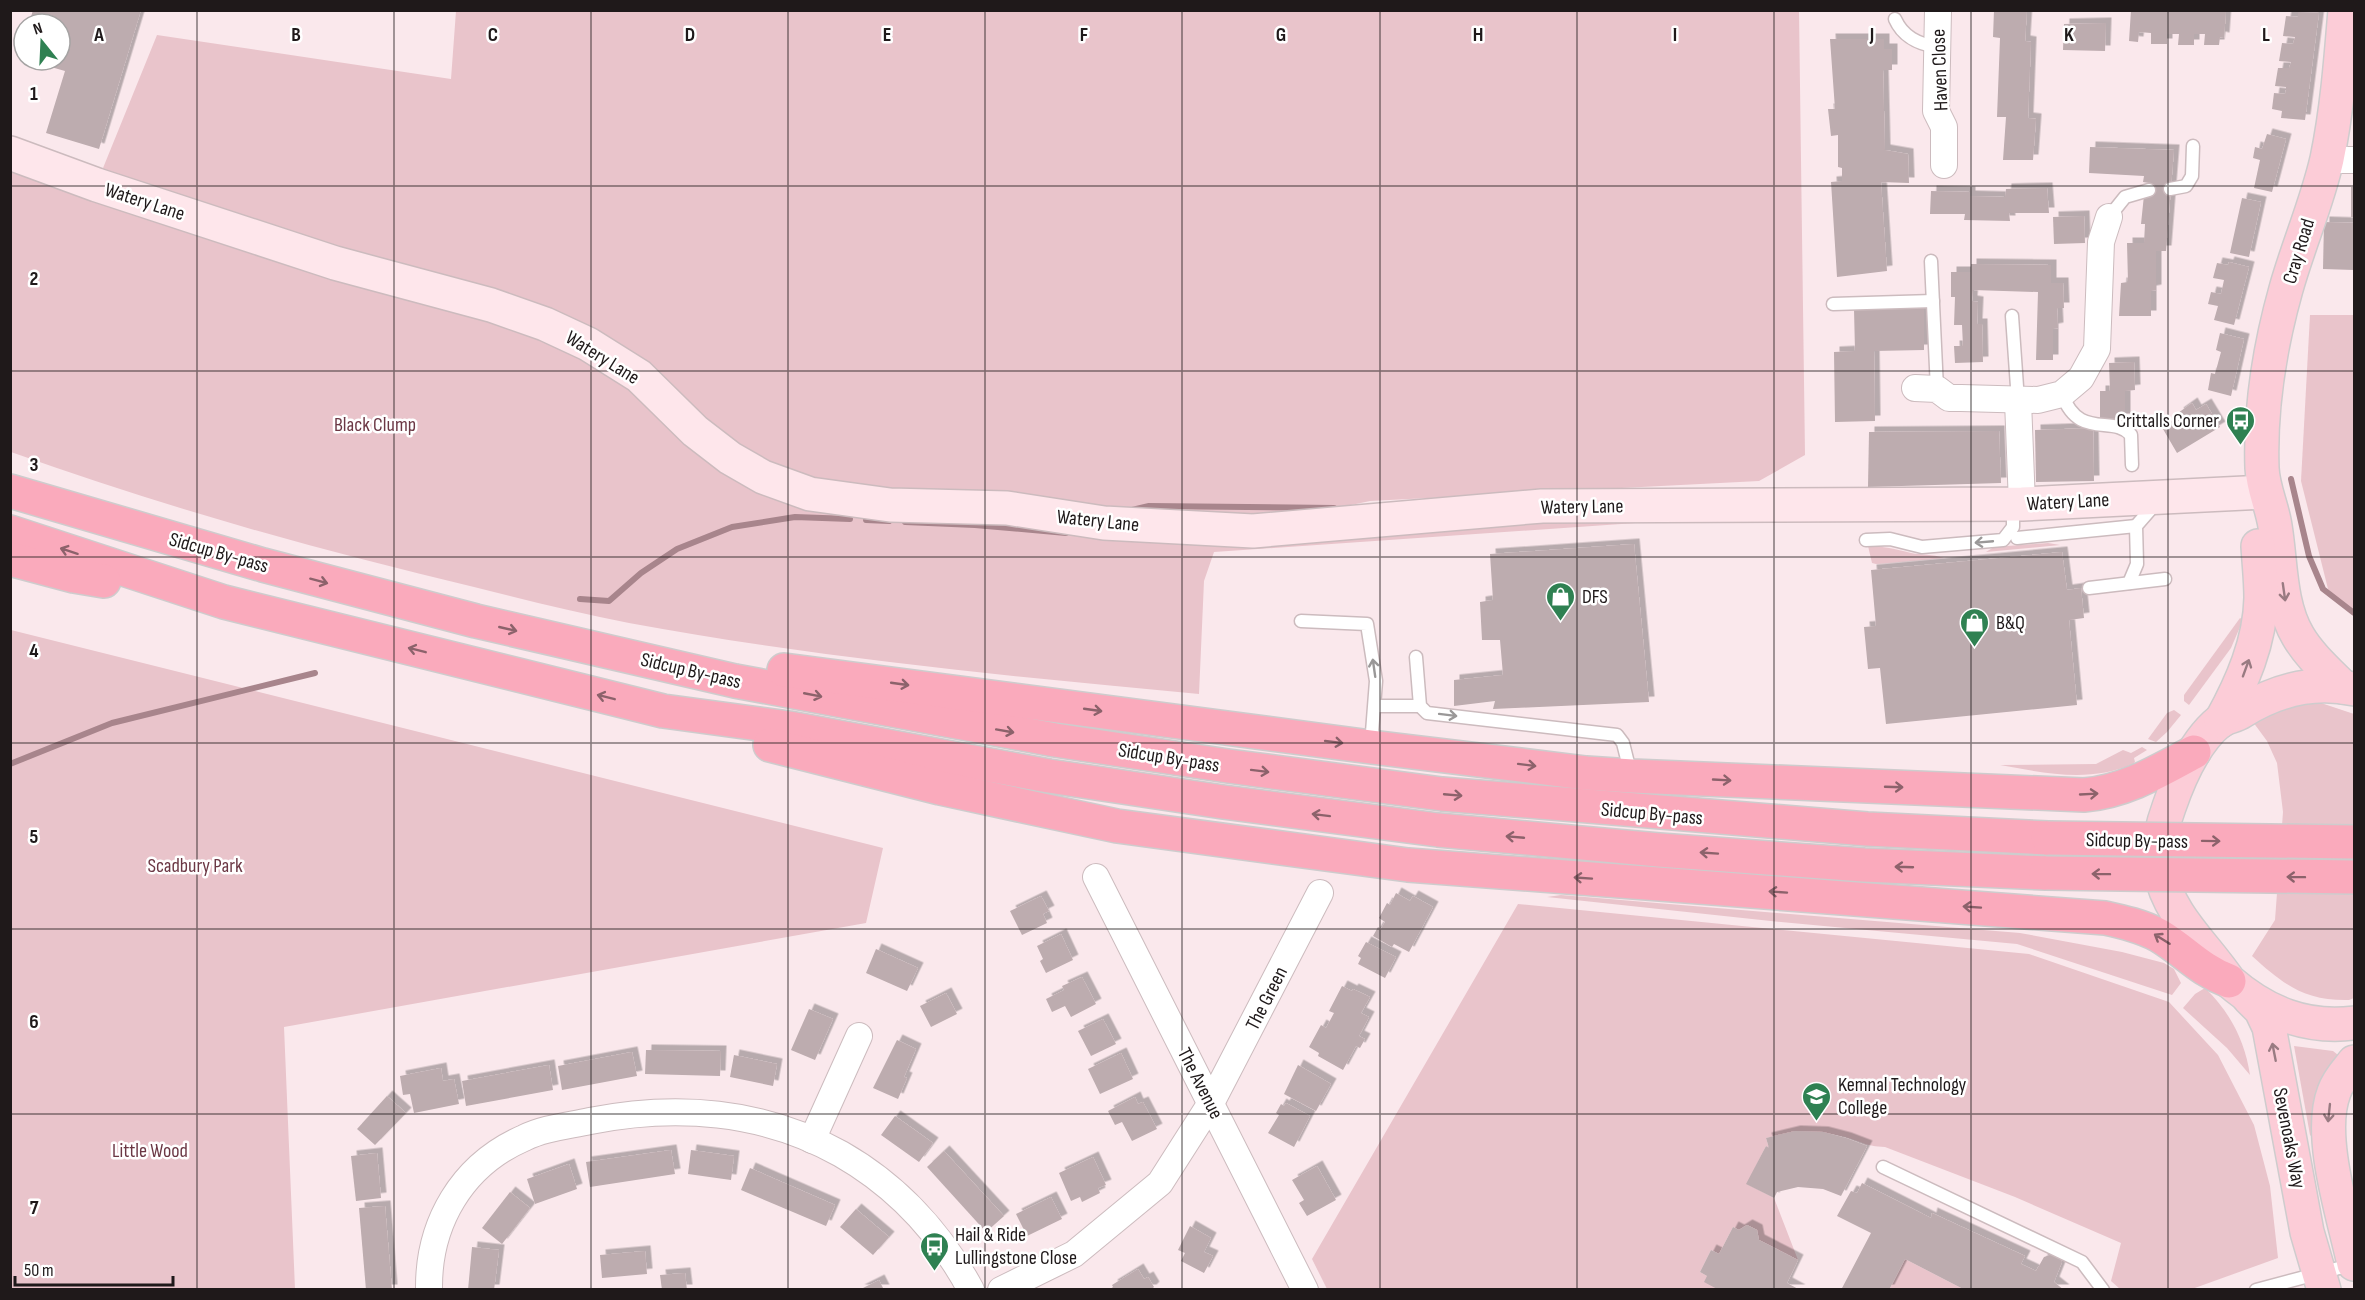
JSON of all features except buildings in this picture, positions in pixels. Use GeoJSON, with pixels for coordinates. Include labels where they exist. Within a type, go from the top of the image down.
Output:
{"type":"FeatureCollection","features":[{"type":"Feature","properties":{"kind":"highway"},"geometry":{"type":"LineString","coordinates":[[10,471],[161,522],[263,565]]}},
{"type":"Feature","properties":{"kind":"highway","name":"Sidcup By-pass"},"geometry":{"type":"LineString","coordinates":[[10,491],[263,565],[476,621],[735,681],[1055,740],[1228,766],[1442,794],[1867,830],[2048,838],[2355,842]]}},
{"type":"Feature","properties":{"kind":"highway","name":"Sidcup By-pass"},"geometry":{"type":"LineString","coordinates":[[10,532],[224,602],[663,711],[789,729],[1049,776],[1224,802],[1438,830],[1659,850],[1852,864],[2046,873],[2355,877]]}},
{"type":"Feature","properties":{"kind":"highway"},"geometry":{"type":"LineString","coordinates":[[10,559],[74,576],[224,602]]}},
{"type":"Feature","properties":{"kind":"highway"},"geometry":{"type":"LineString","coordinates":[[612,652],[842,676],[1371,747],[1586,773],[1632,776],[2084,795],[2100,794],[2141,780],[2194,752]]}},
{"type":"Feature","properties":{"kind":"highway"},"geometry":{"type":"LineString","coordinates":[[663,711],[837,763],[1043,812],[1117,826],[1408,865],[2105,918],[2137,925],[2158,935],[2210,973],[2236,987]]}},
{"type":"Feature","properties":{"kind":"main road","name":"Cray Road"},"geometry":{"type":"LineString","coordinates":[[2345,10],[2339,76],[2341,160],[2286,290],[2270,365],[2262,427],[2262,469],[2265,492],[2275,522],[2286,602],[2294,629],[2306,648],[2349,688]]}},
{"type":"Feature","properties":{"kind":"main road","name":"Cray Road"},"geometry":{"type":"LineString","coordinates":[[2221,721],[2240,685],[2256,637],[2261,598],[2256,512],[2265,492]]}},
{"type":"Feature","properties":{"kind":"main road"},"geometry":{"type":"LineString","coordinates":[[2221,721],[2281,691],[2325,686],[2349,688]]}},
{"type":"Feature","properties":{"kind":"main road","name":"Sevenoaks Way"},"geometry":{"type":"LineString","coordinates":[[2221,721],[2194,752],[2173,795],[2165,818],[2158,853],[2160,869],[2165,891],[2179,918],[2236,987],[2261,1010],[2269,1027],[2307,1232],[2322,1281]]}},
{"type":"Feature","properties":{"kind":"main road"},"geometry":{"type":"LineString","coordinates":[[2236,987],[2261,1005],[2298,1020],[2318,1024],[2355,1023]]}},
{"type":"Feature","properties":{"kind":"main road","name":"Sevenoaks Way"},"geometry":{"type":"LineString","coordinates":[[2355,1062],[2334,1090],[2328,1123],[2332,1165],[2351,1231],[2355,1264]]}},
{"type":"Feature","properties":{"kind":"street","name":"Haven Close"},"geometry":{"type":"LineString","coordinates":[[1938,10],[1936,111],[1944,127],[1944,165]]}},
{"type":"Feature","properties":{"kind":"street","name":"Watery Lane"},"geometry":{"type":"LineString","coordinates":[[10,153],[97,185],[335,263],[491,305],[545,324],[588,344],[639,376],[695,431],[730,458],[763,477],[810,494],[890,505],[1006,508],[1104,523],[1253,531],[1542,506],[2017,504],[2265,492]]}},
{"type":"Feature","properties":{"kind":"street"},"geometry":{"type":"LineString","coordinates":[[1926,389],[1949,398],[2038,400],[2062,394],[2081,378],[2097,349],[2101,242],[2109,217]]}},
{"type":"Feature","properties":{"kind":"street"},"geometry":{"type":"LineString","coordinates":[[2017,504],[2018,401]]}},
{"type":"Feature","properties":{"kind":"street","name":"The Avenue"},"geometry":{"type":"LineString","coordinates":[[1096,877],[1305,1290]]}},
{"type":"Feature","properties":{"kind":"street","name":"The Green"},"geometry":{"type":"LineString","coordinates":[[1001,1290],[1074,1254],[1160,1183],[1211,1103],[1320,893]]}},
{"type":"Feature","properties":{"kind":"street"},"geometry":{"type":"LineString","coordinates":[[812,1140],[859,1036]]}},
{"type":"Feature","properties":{"kind":"street"},"geometry":{"type":"LineString","coordinates":[[429,1290],[428,1268],[441,1220],[451,1199],[479,1166],[524,1137],[546,1130],[608,1117],[663,1111],[692,1112],[758,1121],[812,1140],[840,1154],[862,1167],[910,1206],[943,1244],[971,1290]]}},
{"type":"Feature","properties":{"kind":"street"},"geometry":{"type":"LineString","coordinates":[[2307,1232],[2351,1231]]}},
{"type":"Feature","properties":{"kind":"lane"},"geometry":{"type":"LineString","coordinates":[[1895,18],[1899,28],[1906,35],[1924,45],[1937,47]]}},
{"type":"Feature","properties":{"kind":"lane"},"geometry":{"type":"LineString","coordinates":[[2170,189],[2186,186],[2192,176],[2193,146]]}},
{"type":"Feature","properties":{"kind":"lane"},"geometry":{"type":"LineString","coordinates":[[2109,217],[2125,197],[2149,190]]}},
{"type":"Feature","properties":{"kind":"lane"},"geometry":{"type":"LineString","coordinates":[[1926,389],[1933,301],[1931,261]]}},
{"type":"Feature","properties":{"kind":"lane"},"geometry":{"type":"LineString","coordinates":[[1833,304],[1933,301]]}},
{"type":"Feature","properties":{"kind":"lane"},"geometry":{"type":"LineString","coordinates":[[2012,316],[2018,401]]}},
{"type":"Feature","properties":{"kind":"lane"},"geometry":{"type":"LineString","coordinates":[[2062,394],[2067,407],[2078,418],[2094,424],[2126,429],[2131,435],[2132,465]]}},
{"type":"Feature","properties":{"kind":"lane"},"geometry":{"type":"LineString","coordinates":[[2017,538],[2136,526],[2162,496]]}},
{"type":"Feature","properties":{"kind":"lane"},"geometry":{"type":"LineString","coordinates":[[1866,540],[1890,539],[1922,547],[2003,540],[2013,527],[2017,504]]}},
{"type":"Feature","properties":{"kind":"lane"},"geometry":{"type":"LineString","coordinates":[[2129,583],[2138,564],[2136,526]]}},
{"type":"Feature","properties":{"kind":"lane"},"geometry":{"type":"LineString","coordinates":[[2089,588],[2165,579]]}},
{"type":"Feature","properties":{"kind":"lane"},"geometry":{"type":"LineString","coordinates":[[1300,621],[1367,624],[1376,681],[1376,706],[1371,747]]}},
{"type":"Feature","properties":{"kind":"lane"},"geometry":{"type":"LineString","coordinates":[[1416,657],[1420,706],[1427,713],[1617,735],[1623,743],[1632,776]]}},
{"type":"Feature","properties":{"kind":"lane"},"geometry":{"type":"LineString","coordinates":[[1376,706],[1420,706]]}},
{"type":"Feature","properties":{"kind":"lane"},"geometry":{"type":"LineString","coordinates":[[1883,1167],[2082,1262],[2103,1290]]}},
{"type":"Feature","properties":{"kind":"lane"},"geometry":{"type":"LineString","coordinates":[[2256,1290],[2322,1281],[2355,1264]]}},
{"type":"Feature","properties":{"kind":"green space"},"geometry":{"type":"Polygon","coordinates":[[[456,11],[1799,11],[1805,455],[1759,481],[1370,501],[1266,523],[923,494],[767,471],[642,369],[101,173],[157,35],[451,79],[456,11]]]}},
{"type":"Feature","properties":{"kind":"green space","name":"Black Clump"},"geometry":{"type":"Polygon","coordinates":[[[11,148],[485,315],[588,357],[726,467],[1017,521],[1547,516],[1650,522],[1214,552],[1204,581],[1199,694],[842,656],[700,635],[571,611],[357,558],[240,526],[125,491],[11,452],[11,148]]]}},
{"type":"Feature","properties":{"kind":"green space"},"geometry":{"type":"Polygon","coordinates":[[[2310,315],[2354,315],[2354,616],[2328,589],[2301,481],[2310,315]]]}},
{"type":"Feature","properties":{"kind":"green space"},"geometry":{"type":"Polygon","coordinates":[[[2048,543],[2060,545],[1986,552],[1994,547],[2048,543]]]}},
{"type":"Feature","properties":{"kind":"green space"},"geometry":{"type":"Polygon","coordinates":[[[1868,546],[1944,558],[1876,564],[1872,563],[1868,546]]]}},
{"type":"Feature","properties":{"kind":"green space"},"geometry":{"type":"Polygon","coordinates":[[[2240,618],[2243,620],[2231,648],[2189,705],[2184,701],[2184,695],[2240,618]]]}},
{"type":"Feature","properties":{"kind":"green space","name":"Scadbury Park"},"geometry":{"type":"Polygon","coordinates":[[[11,630],[883,848],[866,923],[284,1027],[295,1289],[11,1289],[11,630]]]}},
{"type":"Feature","properties":{"kind":"green space"},"geometry":{"type":"Polygon","coordinates":[[[2318,702],[2354,714],[2354,998],[2349,1000],[2320,998],[2307,994],[2285,983],[2252,956],[2275,920],[2283,812],[2277,763],[2267,741],[2253,722],[2274,708],[2318,702]]]}},
{"type":"Feature","properties":{"kind":"green space"},"geometry":{"type":"Polygon","coordinates":[[[2174,710],[2181,715],[2167,732],[2156,742],[2148,739],[2167,713],[2174,710]]]}},
{"type":"Feature","properties":{"kind":"green space"},"geometry":{"type":"Polygon","coordinates":[[[2142,747],[2147,750],[2134,758],[2133,764],[2100,773],[2067,775],[2000,765],[2096,764],[2123,750],[2131,753],[2142,747]]]}},
{"type":"Feature","properties":{"kind":"green space"},"geometry":{"type":"Polygon","coordinates":[[[1561,895],[2020,933],[2122,952],[2164,963],[2174,969],[2181,983],[2172,995],[2017,944],[1547,897],[1561,895]]]}},
{"type":"Feature","properties":{"kind":"green space","name":"Kemnal Technology College"},"geometry":{"type":"Polygon","coordinates":[[[1518,904],[2029,954],[2169,1002],[2218,1055],[2254,1125],[2270,1186],[2278,1258],[2192,1289],[2120,1289],[2111,1281],[2121,1243],[2015,1197],[1885,1147],[1868,1145],[1835,1134],[1805,1132],[1766,1138],[1769,1148],[1766,1146],[1747,1184],[1774,1198],[1798,1260],[1759,1240],[1757,1230],[1747,1225],[1739,1230],[1733,1227],[1719,1254],[1711,1250],[1700,1272],[1719,1289],[1327,1289],[1312,1259],[1518,904]]]}},
{"type":"Feature","properties":{"kind":"green space"},"geometry":{"type":"Polygon","coordinates":[[[2205,988],[2222,1007],[2235,1028],[2248,1062],[2250,1075],[2227,1048],[2183,1008],[2195,994],[2205,988]]]}},
{"type":"Feature","properties":{"kind":"green space"},"geometry":{"type":"Polygon","coordinates":[[[2294,1046],[2333,1051],[2338,1055],[2339,1060],[2314,1139],[2310,1135],[2294,1046]]]}},
{"type":"Feature","properties":{"kind":"green space"},"geometry":{"type":"Polygon","coordinates":[[[1905,1259],[1965,1290],[1889,1290],[1905,1259]]]}},
{"type":"Feature","properties":{"kind":"waterway"},"geometry":{"type":"LineString","coordinates":[[2291,479],[2309,556],[2323,589],[2354,613]]}},
{"type":"Feature","properties":{"kind":"waterway"},"geometry":{"type":"LineString","coordinates":[[1132,510],[1149,506],[1334,508]]}},
{"type":"Feature","properties":{"kind":"waterway"},"geometry":{"type":"LineString","coordinates":[[580,599],[609,601],[641,573],[677,549],[732,527],[795,517],[850,519]]}},
{"type":"Feature","properties":{"kind":"waterway"},"geometry":{"type":"LineString","coordinates":[[866,520],[889,521]]}},
{"type":"Feature","properties":{"kind":"waterway"},"geometry":{"type":"LineString","coordinates":[[905,522],[1066,533]]}},
{"type":"Feature","properties":{"kind":"waterway"},"geometry":{"type":"LineString","coordinates":[[10,764],[112,723],[315,673]]}},
{"type":"Feature","properties":{"kind":"place","name":"Crittalls Corner"},"geometry":{"type":"Point","coordinates":[2240,446]}},
{"type":"Feature","properties":{"kind":"place","name":"DFS"},"geometry":{"type":"Point","coordinates":[1561,622]}},
{"type":"Feature","properties":{"kind":"place","name":"B&Q"},"geometry":{"type":"Point","coordinates":[1975,648]}},
{"type":"Feature","properties":{"kind":"place","name":"Kemnal Technology College"},"geometry":{"type":"Point","coordinates":[1817,1122]}},
{"type":"Feature","properties":{"kind":"place","name":"Hail & Ride Lullingstone Close"},"geometry":{"type":"Point","coordinates":[934,1272]}},
{"type":"Feature","properties":{"kind":"park label","name":"Little Wood"},"geometry":{"type":"Point","coordinates":[150,1150]}}]}
